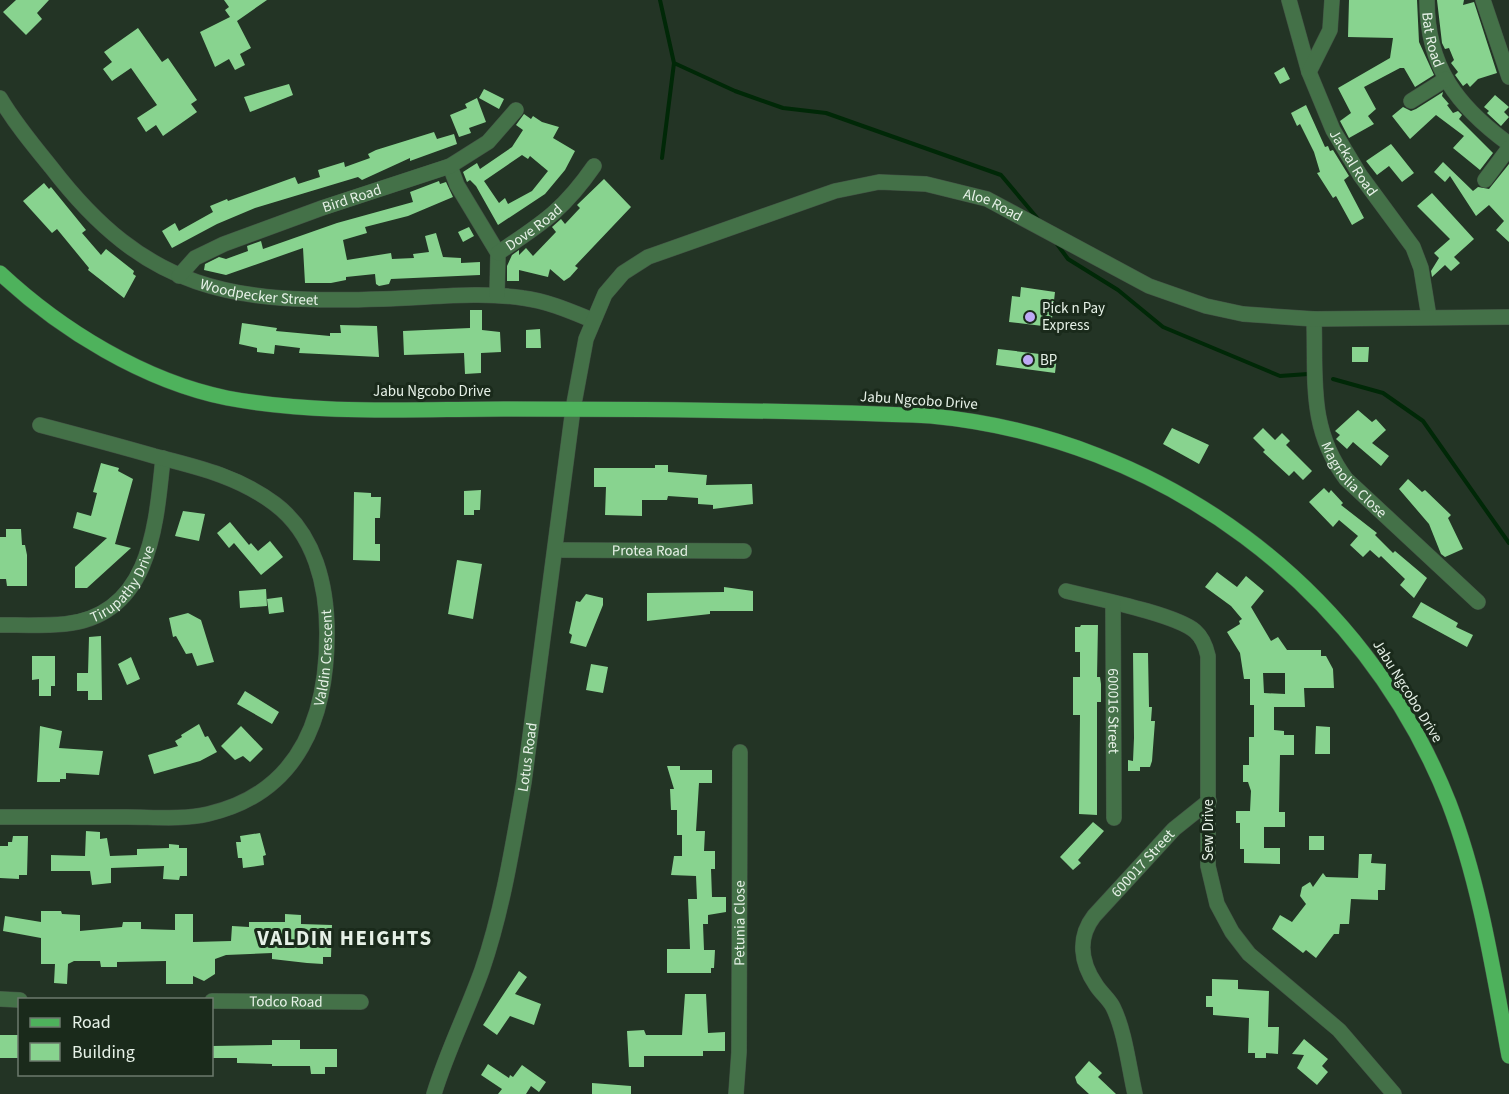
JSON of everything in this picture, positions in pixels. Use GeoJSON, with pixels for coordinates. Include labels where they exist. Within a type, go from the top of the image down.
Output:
{"type":"FeatureCollection","features":[{"type":"Feature","properties":{"kind":"main road","name":"Jabu Ngcobo Drive"},"geometry":{"type":"LineString","coordinates":[[0,273],[51,315],[87,339],[175,382],[226,397],[286,405],[370,409],[573,409],[879,414],[976,421],[1043,436],[1097,455],[1198,505],[1245,536],[1302,583],[1353,639],[1390,691],[1429,758],[1460,834],[1474,880],[1509,1056]]}},
{"type":"Feature","properties":{"kind":"street","name":"Jackal Road"},"geometry":{"type":"LineString","coordinates":[[1289,0],[1321,103],[1341,144],[1413,247],[1421,268],[1429,317]]}},
{"type":"Feature","properties":{"kind":"street"},"geometry":{"type":"LineString","coordinates":[[1310,72],[1330,30],[1332,0]]}},
{"type":"Feature","properties":{"kind":"street","name":"Bat Road"},"geometry":{"type":"LineString","coordinates":[[1427,0],[1430,40],[1446,79],[1473,115],[1509,146],[1485,180]]}},
{"type":"Feature","properties":{"kind":"street"},"geometry":{"type":"LineString","coordinates":[[1483,0],[1509,77]]}},
{"type":"Feature","properties":{"kind":"street","name":"Bat Road"},"geometry":{"type":"LineString","coordinates":[[1411,101],[1446,79]]}},
{"type":"Feature","properties":{"kind":"street","name":"Woodpecker Street"},"geometry":{"type":"LineString","coordinates":[[0,98],[65,185],[95,219],[143,258],[179,276],[239,293],[300,299],[352,300],[497,295],[535,300],[592,320]]}},
{"type":"Feature","properties":{"kind":"street","name":"Bird Road"},"geometry":{"type":"LineString","coordinates":[[179,276],[195,258],[224,244],[450,166],[488,142],[516,110]]}},
{"type":"Feature","properties":{"kind":"street"},"geometry":{"type":"LineString","coordinates":[[450,166],[457,185],[498,254]]}},
{"type":"Feature","properties":{"kind":"street","name":"Dove Road"},"geometry":{"type":"LineString","coordinates":[[497,295],[498,254],[554,215],[569,201],[594,166]]}},
{"type":"Feature","properties":{"kind":"street","name":"Aloe Road"},"geometry":{"type":"LineString","coordinates":[[573,409],[592,320],[613,283],[648,257],[835,191],[879,182],[902,182],[955,189],[987,199],[1119,271],[1180,298],[1243,314],[1314,319],[1509,317]]}},
{"type":"Feature","properties":{"kind":"street","name":"Magnolia Close"},"geometry":{"type":"LineString","coordinates":[[1314,319],[1317,417],[1321,436],[1331,459],[1346,479],[1478,602]]}},
{"type":"Feature","properties":{"kind":"street","name":"Lotus Road"},"geometry":{"type":"LineString","coordinates":[[434,1094],[452,1040],[482,969],[497,920],[524,782],[573,409]]}},
{"type":"Feature","properties":{"kind":"street","name":"Valdin Crescent"},"geometry":{"type":"LineString","coordinates":[[0,817],[182,817],[226,808],[251,796],[274,780],[305,744],[314,725],[323,695],[327,620],[325,598],[314,555],[292,520],[256,491],[230,476],[40,425]]}},
{"type":"Feature","properties":{"kind":"street","name":"Tirupathy Drive"},"geometry":{"type":"LineString","coordinates":[[0,625],[66,624],[100,614],[117,602],[142,570],[150,549],[157,517],[163,458]]}},
{"type":"Feature","properties":{"kind":"street","name":"Protea Road"},"geometry":{"type":"LineString","coordinates":[[556,550],[744,551]]}},
{"type":"Feature","properties":{"kind":"street","name":"Sew Drive"},"geometry":{"type":"LineString","coordinates":[[1066,591],[1113,603],[1190,628],[1200,636],[1207,649],[1209,876],[1217,904],[1232,932],[1257,962],[1339,1030],[1394,1094]]}},
{"type":"Feature","properties":{"kind":"street","name":"600016 Street"},"geometry":{"type":"LineString","coordinates":[[1113,603],[1114,818]]}},
{"type":"Feature","properties":{"kind":"street","name":"Petunia Close"},"geometry":{"type":"LineString","coordinates":[[736,1094],[739,1052],[740,752]]}},
{"type":"Feature","properties":{"kind":"street","name":"600017 Street"},"geometry":{"type":"LineString","coordinates":[[1135,1094],[1113,1006],[1095,985],[1085,965],[1081,948],[1084,932],[1094,916],[1174,829],[1209,801]]}},
{"type":"Feature","properties":{"kind":"street"},"geometry":{"type":"LineString","coordinates":[[0,999],[18,999]]}},
{"type":"Feature","properties":{"kind":"street","name":"Todco Road"},"geometry":{"type":"LineString","coordinates":[[213,1001],[360,1002]]}},
{"type":"Feature","properties":{"kind":"building"},"geometry":{"type":"Polygon","coordinates":[[[16,0],[49,0],[37,13],[42,19],[26,35],[3,12],[16,0]]]}},
{"type":"Feature","properties":{"kind":"building"},"geometry":{"type":"Polygon","coordinates":[[[224,0],[267,0],[237,21],[251,48],[240,54],[245,65],[235,70],[229,59],[215,67],[200,32],[230,17],[225,10],[229,7],[224,0]]]}},
{"type":"Feature","properties":{"kind":"building"},"geometry":{"type":"Polygon","coordinates":[[[1349,0],[1417,0],[1419,42],[1434,75],[1415,87],[1404,68],[1400,68],[1364,87],[1376,109],[1368,116],[1374,124],[1349,138],[1340,121],[1351,113],[1338,88],[1390,58],[1393,38],[1348,37],[1349,0]]]}},
{"type":"Feature","properties":{"kind":"building"},"geometry":{"type":"Polygon","coordinates":[[[1437,0],[1464,0],[1463,5],[1474,2],[1497,73],[1478,79],[1470,87],[1467,83],[1463,86],[1455,75],[1458,72],[1451,63],[1454,60],[1449,48],[1445,49],[1442,43],[1437,0]]]}},
{"type":"Feature","properties":{"kind":"building"},"geometry":{"type":"Polygon","coordinates":[[[138,28],[162,62],[168,58],[197,100],[191,104],[197,112],[163,136],[156,125],[146,132],[137,118],[157,105],[131,68],[112,81],[103,69],[112,62],[104,52],[138,28]]]}},
{"type":"Feature","properties":{"kind":"building"},"geometry":{"type":"Polygon","coordinates":[[[1284,67],[1290,79],[1280,84],[1274,73],[1284,67]]]}},
{"type":"Feature","properties":{"kind":"building"},"geometry":{"type":"Polygon","coordinates":[[[289,84],[293,95],[250,112],[244,97],[289,84]]]}},
{"type":"Feature","properties":{"kind":"building"},"geometry":{"type":"Polygon","coordinates":[[[484,89],[504,99],[499,109],[479,98],[484,89]]]}},
{"type":"Feature","properties":{"kind":"building"},"geometry":{"type":"Polygon","coordinates":[[[1443,92],[1442,96],[1453,113],[1458,111],[1462,115],[1459,119],[1493,153],[1480,170],[1453,148],[1464,136],[1436,115],[1410,139],[1392,116],[1403,107],[1411,111],[1416,109],[1443,92]]]}},
{"type":"Feature","properties":{"kind":"building"},"geometry":{"type":"Polygon","coordinates":[[[1495,95],[1509,107],[1504,112],[1509,117],[1501,126],[1484,107],[1495,95]]]}},
{"type":"Feature","properties":{"kind":"building"},"geometry":{"type":"Polygon","coordinates":[[[477,98],[486,122],[469,128],[471,133],[459,137],[450,115],[467,108],[465,104],[477,98]]]}},
{"type":"Feature","properties":{"kind":"building"},"geometry":{"type":"Polygon","coordinates":[[[1306,105],[1325,147],[1328,146],[1330,151],[1333,150],[1349,176],[1344,180],[1364,218],[1352,225],[1336,196],[1333,198],[1317,173],[1320,172],[1314,152],[1300,124],[1297,126],[1291,113],[1306,105]]]}},
{"type":"Feature","properties":{"kind":"building"},"geometry":{"type":"Polygon","coordinates":[[[524,114],[531,119],[533,116],[542,122],[559,127],[553,138],[575,151],[565,170],[545,194],[498,225],[476,186],[470,180],[467,182],[463,172],[477,163],[480,169],[512,147],[523,130],[516,125],[524,114]],[[522,155],[484,181],[499,203],[505,198],[508,204],[532,191],[548,171],[530,156],[528,159],[522,155]]]}},
{"type":"Feature","properties":{"kind":"building"},"geometry":{"type":"Polygon","coordinates":[[[434,132],[437,139],[454,134],[457,144],[410,161],[410,158],[362,180],[358,177],[255,208],[217,224],[172,248],[162,231],[175,223],[179,231],[213,212],[210,206],[227,199],[228,201],[295,177],[298,184],[320,177],[318,170],[344,162],[345,167],[370,158],[368,154],[376,150],[434,132]]]}},
{"type":"Feature","properties":{"kind":"building"},"geometry":{"type":"Polygon","coordinates":[[[1391,144],[1414,173],[1402,182],[1389,166],[1377,175],[1366,161],[1391,144]]]}},
{"type":"Feature","properties":{"kind":"building"},"geometry":{"type":"Polygon","coordinates":[[[1443,162],[1473,191],[1478,187],[1489,189],[1509,164],[1509,242],[1496,230],[1504,221],[1489,205],[1476,216],[1450,176],[1445,182],[1434,172],[1443,162]]]}},
{"type":"Feature","properties":{"kind":"building"},"geometry":{"type":"Polygon","coordinates":[[[604,179],[631,207],[575,266],[578,268],[570,277],[564,281],[550,269],[548,277],[519,270],[519,281],[507,281],[507,266],[512,255],[519,250],[519,255],[526,248],[533,256],[556,232],[552,227],[561,219],[565,224],[580,208],[577,205],[604,179]]]}},
{"type":"Feature","properties":{"kind":"building"},"geometry":{"type":"Polygon","coordinates":[[[439,181],[440,184],[446,182],[453,197],[408,216],[365,227],[367,233],[343,240],[347,260],[391,253],[392,259],[414,258],[413,254],[429,252],[425,236],[436,233],[443,257],[461,258],[461,263],[480,262],[480,275],[391,279],[389,284],[379,286],[376,284],[375,274],[346,277],[346,280],[331,283],[305,283],[303,248],[226,275],[204,270],[205,264],[219,257],[226,259],[248,251],[247,246],[261,241],[263,249],[337,223],[413,202],[410,192],[439,181]]]}},
{"type":"Feature","properties":{"kind":"building"},"geometry":{"type":"Polygon","coordinates":[[[44,183],[49,189],[51,187],[86,230],[82,233],[101,255],[106,249],[134,271],[133,274],[136,276],[124,298],[88,270],[89,268],[57,229],[52,233],[23,201],[44,183]]]}},
{"type":"Feature","properties":{"kind":"building"},"geometry":{"type":"Polygon","coordinates":[[[1432,193],[1474,239],[1454,257],[1460,263],[1451,271],[1445,265],[1432,277],[1431,271],[1439,258],[1434,253],[1450,239],[1417,206],[1432,193]]]}},
{"type":"Feature","properties":{"kind":"building"},"geometry":{"type":"Polygon","coordinates":[[[469,227],[474,236],[463,242],[458,232],[469,227]]]}},
{"type":"Feature","properties":{"kind":"building"},"geometry":{"type":"Polygon","coordinates":[[[1021,287],[1055,292],[1051,327],[1009,322],[1012,296],[1020,297],[1021,287]]]}},
{"type":"Feature","properties":{"kind":"building"},"geometry":{"type":"Polygon","coordinates":[[[470,310],[482,310],[482,330],[500,332],[501,352],[481,353],[481,373],[465,374],[464,353],[404,355],[403,331],[470,328],[470,310]]]}},
{"type":"Feature","properties":{"kind":"building"},"geometry":{"type":"Polygon","coordinates":[[[242,323],[277,328],[276,331],[330,336],[330,333],[341,333],[340,325],[377,326],[379,357],[299,353],[300,348],[275,345],[274,354],[257,352],[257,348],[239,344],[242,323]]]}},
{"type":"Feature","properties":{"kind":"building"},"geometry":{"type":"Polygon","coordinates":[[[540,329],[541,348],[526,348],[526,330],[540,329]]]}},
{"type":"Feature","properties":{"kind":"building"},"geometry":{"type":"Polygon","coordinates":[[[1352,347],[1369,347],[1368,362],[1352,362],[1352,347]]]}},
{"type":"Feature","properties":{"kind":"building"},"geometry":{"type":"Polygon","coordinates":[[[998,349],[1057,356],[1055,373],[996,365],[998,349]]]}},
{"type":"Feature","properties":{"kind":"building"},"geometry":{"type":"Polygon","coordinates":[[[1358,410],[1372,422],[1376,419],[1386,430],[1372,443],[1389,456],[1381,466],[1353,442],[1347,449],[1336,439],[1340,435],[1335,431],[1358,410]]]}},
{"type":"Feature","properties":{"kind":"building"},"geometry":{"type":"Polygon","coordinates":[[[1172,428],[1209,445],[1199,464],[1163,444],[1172,428]]]}},
{"type":"Feature","properties":{"kind":"building"},"geometry":{"type":"Polygon","coordinates":[[[1263,428],[1275,440],[1282,433],[1290,441],[1286,445],[1312,471],[1303,480],[1294,471],[1289,476],[1263,452],[1265,450],[1253,438],[1263,428]]]}},
{"type":"Feature","properties":{"kind":"building"},"geometry":{"type":"Polygon","coordinates":[[[101,463],[119,468],[118,471],[133,479],[115,544],[131,548],[87,588],[75,588],[75,567],[107,538],[73,528],[77,512],[91,516],[97,493],[93,492],[101,463]]]}},
{"type":"Feature","properties":{"kind":"building"},"geometry":{"type":"Polygon","coordinates":[[[655,465],[668,465],[668,472],[707,475],[706,485],[752,484],[753,504],[713,509],[713,505],[698,504],[698,498],[668,496],[667,500],[642,500],[642,516],[605,515],[606,487],[594,487],[594,468],[655,468],[655,465]]]}},
{"type":"Feature","properties":{"kind":"building"},"geometry":{"type":"Polygon","coordinates":[[[1408,479],[1422,492],[1425,490],[1451,515],[1448,518],[1463,549],[1445,557],[1441,554],[1429,524],[1399,489],[1408,479]]]}},
{"type":"Feature","properties":{"kind":"building"},"geometry":{"type":"Polygon","coordinates":[[[1324,488],[1329,493],[1331,490],[1343,503],[1341,505],[1377,533],[1375,535],[1393,553],[1395,551],[1427,578],[1414,598],[1400,585],[1405,579],[1381,556],[1379,558],[1370,550],[1363,557],[1350,545],[1358,536],[1339,520],[1333,527],[1309,502],[1324,488]]]}},
{"type":"Feature","properties":{"kind":"building"},"geometry":{"type":"Polygon","coordinates":[[[481,490],[480,510],[474,510],[474,515],[464,515],[464,491],[481,490]]]}},
{"type":"Feature","properties":{"kind":"building"},"geometry":{"type":"Polygon","coordinates":[[[354,492],[371,493],[371,497],[381,497],[380,518],[375,518],[375,544],[380,544],[380,561],[353,560],[354,492]]]}},
{"type":"Feature","properties":{"kind":"building"},"geometry":{"type":"Polygon","coordinates":[[[183,511],[205,514],[199,541],[175,536],[183,511]]]}},
{"type":"Feature","properties":{"kind":"building"},"geometry":{"type":"Polygon","coordinates":[[[230,522],[249,545],[251,543],[258,551],[270,541],[283,557],[261,575],[234,543],[229,548],[217,533],[230,522]]]}},
{"type":"Feature","properties":{"kind":"building"},"geometry":{"type":"Polygon","coordinates":[[[6,529],[21,529],[22,545],[25,545],[27,555],[27,586],[7,586],[6,579],[0,579],[0,537],[6,537],[6,529]]]}},
{"type":"Feature","properties":{"kind":"building"},"geometry":{"type":"Polygon","coordinates":[[[457,560],[482,564],[473,619],[448,614],[457,560]]]}},
{"type":"Feature","properties":{"kind":"building"},"geometry":{"type":"Polygon","coordinates":[[[1217,572],[1237,587],[1246,576],[1264,591],[1251,607],[1271,641],[1278,637],[1287,650],[1321,650],[1321,656],[1326,656],[1333,669],[1334,688],[1304,688],[1305,707],[1274,707],[1274,730],[1284,731],[1284,735],[1294,735],[1294,755],[1280,755],[1279,812],[1285,812],[1285,827],[1264,827],[1264,848],[1280,848],[1280,864],[1244,863],[1244,849],[1240,849],[1240,823],[1236,823],[1236,811],[1250,811],[1251,791],[1248,782],[1243,782],[1243,765],[1249,765],[1249,737],[1254,737],[1254,705],[1250,705],[1250,679],[1244,679],[1240,653],[1227,632],[1240,624],[1239,621],[1242,619],[1231,606],[1205,587],[1217,572]],[[1263,673],[1264,693],[1285,694],[1285,673],[1263,673]]]}},
{"type":"Feature","properties":{"kind":"building"},"geometry":{"type":"Polygon","coordinates":[[[724,587],[753,591],[753,611],[710,611],[710,614],[647,621],[647,593],[724,592],[724,587]]]}},
{"type":"Feature","properties":{"kind":"building"},"geometry":{"type":"Polygon","coordinates":[[[266,589],[267,606],[240,608],[239,591],[266,589]]]}},
{"type":"Feature","properties":{"kind":"building"},"geometry":{"type":"Polygon","coordinates":[[[586,594],[603,598],[603,605],[586,647],[570,643],[572,635],[569,633],[576,601],[580,602],[586,594]]]}},
{"type":"Feature","properties":{"kind":"building"},"geometry":{"type":"Polygon","coordinates":[[[282,597],[284,612],[269,614],[267,599],[282,597]]]}},
{"type":"Feature","properties":{"kind":"building"},"geometry":{"type":"Polygon","coordinates":[[[1421,602],[1458,623],[1456,627],[1473,635],[1467,647],[1412,617],[1421,602]]]}},
{"type":"Feature","properties":{"kind":"building"},"geometry":{"type":"Polygon","coordinates":[[[188,613],[201,620],[214,662],[197,666],[192,653],[186,654],[176,636],[173,637],[169,618],[188,613]]]}},
{"type":"Feature","properties":{"kind":"building"},"geometry":{"type":"Polygon","coordinates":[[[1098,625],[1097,677],[1100,677],[1101,702],[1097,702],[1097,815],[1079,814],[1080,715],[1073,715],[1073,677],[1080,677],[1080,652],[1075,652],[1075,627],[1098,625]]]}},
{"type":"Feature","properties":{"kind":"building"},"geometry":{"type":"Polygon","coordinates":[[[101,636],[102,700],[88,700],[88,691],[77,691],[77,673],[88,673],[89,637],[101,636]]]}},
{"type":"Feature","properties":{"kind":"building"},"geometry":{"type":"Polygon","coordinates":[[[1133,653],[1148,653],[1149,707],[1152,707],[1151,721],[1155,721],[1152,761],[1150,767],[1140,767],[1140,771],[1128,771],[1128,760],[1133,761],[1134,738],[1133,653]]]}},
{"type":"Feature","properties":{"kind":"building"},"geometry":{"type":"Polygon","coordinates":[[[32,656],[55,656],[55,686],[51,686],[51,696],[39,696],[39,679],[32,680],[32,656]]]}},
{"type":"Feature","properties":{"kind":"building"},"geometry":{"type":"Polygon","coordinates":[[[131,657],[140,679],[127,685],[118,664],[131,657]]]}},
{"type":"Feature","properties":{"kind":"building"},"geometry":{"type":"Polygon","coordinates":[[[591,664],[608,667],[603,693],[586,690],[591,664]]]}},
{"type":"Feature","properties":{"kind":"building"},"geometry":{"type":"Polygon","coordinates":[[[245,691],[279,712],[272,724],[237,704],[245,691]]]}},
{"type":"Feature","properties":{"kind":"building"},"geometry":{"type":"Polygon","coordinates":[[[199,724],[205,737],[208,736],[217,752],[200,761],[154,774],[148,755],[178,746],[175,741],[199,724]]]}},
{"type":"Feature","properties":{"kind":"building"},"geometry":{"type":"Polygon","coordinates":[[[40,726],[62,731],[59,748],[103,751],[99,775],[66,773],[66,779],[60,779],[60,782],[37,782],[40,726]]]}},
{"type":"Feature","properties":{"kind":"building"},"geometry":{"type":"Polygon","coordinates":[[[241,726],[263,749],[250,762],[243,756],[235,760],[221,746],[241,726]]]}},
{"type":"Feature","properties":{"kind":"building"},"geometry":{"type":"Polygon","coordinates":[[[1316,726],[1330,727],[1330,754],[1315,754],[1316,726]]]}},
{"type":"Feature","properties":{"kind":"building"},"geometry":{"type":"Polygon","coordinates":[[[667,766],[680,766],[680,770],[712,770],[712,783],[699,783],[696,831],[705,831],[704,851],[715,851],[715,869],[711,869],[712,897],[726,897],[726,912],[708,915],[708,924],[703,924],[704,950],[715,950],[714,968],[711,968],[711,973],[667,973],[667,949],[690,949],[688,899],[697,899],[696,876],[671,875],[674,856],[682,856],[682,835],[677,835],[677,810],[671,810],[670,789],[674,789],[667,766]]]}},
{"type":"Feature","properties":{"kind":"building"},"geometry":{"type":"Polygon","coordinates":[[[1093,822],[1104,831],[1078,860],[1081,863],[1073,870],[1060,857],[1093,822]]]}},
{"type":"Feature","properties":{"kind":"building"},"geometry":{"type":"Polygon","coordinates":[[[86,831],[100,832],[100,839],[107,838],[110,856],[137,855],[137,849],[169,848],[169,844],[187,848],[187,876],[180,876],[179,880],[163,879],[164,866],[111,868],[111,883],[92,885],[90,871],[51,871],[51,855],[85,856],[86,831]]]}},
{"type":"Feature","properties":{"kind":"building"},"geometry":{"type":"Polygon","coordinates":[[[260,833],[266,855],[263,856],[264,865],[243,868],[242,858],[238,858],[236,842],[241,842],[240,836],[260,833]]]}},
{"type":"Feature","properties":{"kind":"building"},"geometry":{"type":"Polygon","coordinates":[[[13,836],[28,836],[27,875],[19,875],[19,879],[0,878],[0,846],[8,846],[13,836]]]}},
{"type":"Feature","properties":{"kind":"building"},"geometry":{"type":"Polygon","coordinates":[[[1309,836],[1324,836],[1324,850],[1309,850],[1309,836]]]}},
{"type":"Feature","properties":{"kind":"building"},"geometry":{"type":"Polygon","coordinates":[[[1359,854],[1372,854],[1371,863],[1386,864],[1385,890],[1378,890],[1378,900],[1351,899],[1349,924],[1340,924],[1339,934],[1334,934],[1316,958],[1306,950],[1303,953],[1272,929],[1280,915],[1292,922],[1306,904],[1300,896],[1302,887],[1310,882],[1313,887],[1323,873],[1326,877],[1358,878],[1359,854]]]}},
{"type":"Feature","properties":{"kind":"building"},"geometry":{"type":"Polygon","coordinates":[[[41,911],[61,911],[62,914],[80,915],[80,931],[122,927],[123,922],[141,922],[141,929],[175,930],[175,914],[193,914],[193,942],[231,941],[232,926],[249,927],[249,922],[285,922],[285,914],[301,915],[301,924],[332,925],[331,957],[323,957],[323,964],[272,959],[272,953],[226,955],[215,959],[215,974],[204,981],[193,976],[193,984],[166,984],[166,961],[117,962],[117,967],[101,967],[100,961],[74,961],[68,964],[67,984],[54,983],[55,964],[41,964],[41,938],[3,931],[5,916],[41,922],[41,911]]]}},
{"type":"Feature","properties":{"kind":"building"},"geometry":{"type":"Polygon","coordinates":[[[519,971],[527,977],[515,994],[541,1004],[534,1025],[510,1016],[497,1035],[483,1025],[519,971]]]}},
{"type":"Feature","properties":{"kind":"building"},"geometry":{"type":"Polygon","coordinates":[[[1212,979],[1238,980],[1238,989],[1269,991],[1268,1027],[1279,1027],[1278,1054],[1266,1053],[1266,1058],[1255,1058],[1255,1053],[1248,1053],[1249,1018],[1213,1015],[1213,1007],[1206,1007],[1206,996],[1212,996],[1212,979]]]}},
{"type":"Feature","properties":{"kind":"building"},"geometry":{"type":"Polygon","coordinates":[[[685,994],[706,994],[708,1033],[725,1032],[725,1051],[703,1051],[703,1056],[644,1056],[644,1067],[629,1067],[627,1031],[644,1030],[646,1035],[682,1035],[685,994]]]}},
{"type":"Feature","properties":{"kind":"building"},"geometry":{"type":"Polygon","coordinates":[[[0,1035],[18,1035],[18,1058],[0,1058],[0,1035]]]}},
{"type":"Feature","properties":{"kind":"building"},"geometry":{"type":"Polygon","coordinates":[[[1304,1039],[1328,1059],[1322,1066],[1328,1072],[1317,1085],[1297,1068],[1304,1055],[1292,1054],[1304,1039]]]}},
{"type":"Feature","properties":{"kind":"building"},"geometry":{"type":"Polygon","coordinates":[[[272,1040],[300,1040],[300,1049],[337,1049],[337,1067],[325,1067],[325,1074],[311,1074],[310,1066],[272,1066],[272,1064],[237,1063],[237,1058],[213,1058],[213,1046],[272,1045],[272,1040]]]}},
{"type":"Feature","properties":{"kind":"building"},"geometry":{"type":"Polygon","coordinates":[[[1089,1061],[1102,1073],[1098,1077],[1116,1094],[1089,1094],[1077,1083],[1075,1077],[1089,1061]]]}},
{"type":"Feature","properties":{"kind":"building"},"geometry":{"type":"Polygon","coordinates":[[[488,1064],[509,1078],[510,1075],[513,1077],[522,1065],[546,1082],[539,1092],[531,1086],[526,1094],[498,1094],[502,1089],[481,1075],[488,1064]]]}},
{"type":"Feature","properties":{"kind":"building"},"geometry":{"type":"Polygon","coordinates":[[[592,1083],[631,1086],[631,1094],[592,1094],[592,1083]]]}},
{"type":"Feature","properties":{"kind":"waterway"},"geometry":{"type":"LineString","coordinates":[[660,0],[674,63],[662,158]]}},
{"type":"Feature","properties":{"kind":"waterway"},"geometry":{"type":"LineString","coordinates":[[674,63],[735,91],[783,108],[826,113],[1001,175],[1038,219]]}},
{"type":"Feature","properties":{"kind":"waterway"},"geometry":{"type":"LineString","coordinates":[[1057,244],[1068,259],[1118,290],[1163,327],[1280,376],[1308,374]]}},
{"type":"Feature","properties":{"kind":"waterway"},"geometry":{"type":"LineString","coordinates":[[1333,379],[1383,393],[1423,421],[1509,543]]}},
{"type":"Feature","properties":{"kind":"place","name":"Pick n Pay Express"},"geometry":{"type":"Point","coordinates":[1030,317]}},
{"type":"Feature","properties":{"kind":"place","name":"BP"},"geometry":{"type":"Point","coordinates":[1028,360]}},
{"type":"Feature","properties":{"kind":"district","name":"VALDIN HEIGHTS"},"geometry":{"type":"Point","coordinates":[345,938]}}]}
